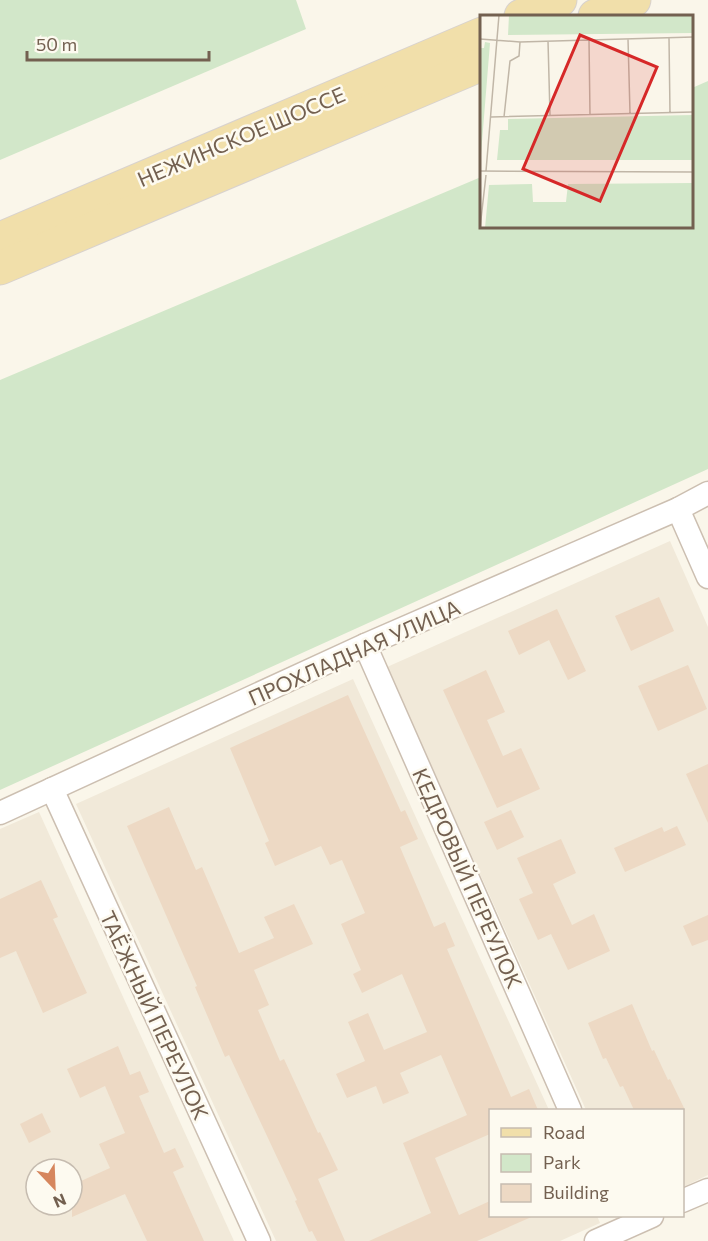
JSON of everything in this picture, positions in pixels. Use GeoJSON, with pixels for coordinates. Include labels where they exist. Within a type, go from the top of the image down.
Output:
{"type":"FeatureCollection","features":[{"type":"Feature","properties":{"kind":"main road"},"geometry":{"type":"LineString","coordinates":[[523,15],[560,0]]}},
{"type":"Feature","properties":{"kind":"main road"},"geometry":{"type":"LineString","coordinates":[[597,15],[634,0]]}},
{"type":"Feature","properties":{"kind":"main road","name":"НЕЖИНСКОЕ ШОССЕ"},"geometry":{"type":"LineString","coordinates":[[0,239],[480,35]]}},
{"type":"Feature","properties":{"kind":"main road","name":"НЕЖИНСКОЕ ШОССЕ"},"geometry":{"type":"LineString","coordinates":[[0,268],[480,65]]}},
{"type":"Feature","properties":{"kind":"street","name":"ПРОХЛАДНАЯ УЛИЦА"},"geometry":{"type":"LineString","coordinates":[[0,813],[365,645],[678,509],[708,493]]}},
{"type":"Feature","properties":{"kind":"street"},"geometry":{"type":"LineString","coordinates":[[678,509],[708,577]]}},
{"type":"Feature","properties":{"kind":"street","name":"КЕДРОВЫЙ ПЕРЕУЛОК"},"geometry":{"type":"LineString","coordinates":[[365,645],[570,1109]]}},
{"type":"Feature","properties":{"kind":"street","name":"ТАЁЖНЫЙ ПЕРЕУЛОК"},"geometry":{"type":"LineString","coordinates":[[52,789],[259,1241]]}},
{"type":"Feature","properties":{"kind":"street"},"geometry":{"type":"LineString","coordinates":[[684,1200],[708,1190]]}},
{"type":"Feature","properties":{"kind":"street"},"geometry":{"type":"LineString","coordinates":[[596,1241],[619,1222],[643,1217]]}},
{"type":"Feature","properties":{"kind":"shaded area"},"geometry":{"type":"Polygon","coordinates":[[[670,541],[708,627],[708,1175],[684,1187],[684,1109],[586,1109],[387,667],[670,541]]]}},
{"type":"Feature","properties":{"kind":"shaded area"},"geometry":{"type":"Polygon","coordinates":[[[353,679],[549,1109],[489,1109],[489,1217],[597,1217],[600,1223],[560,1241],[276,1241],[76,804],[353,679]]]}},
{"type":"Feature","properties":{"kind":"shaded area"},"geometry":{"type":"Polygon","coordinates":[[[39,812],[234,1241],[0,1241],[0,829],[39,812]]]}},
{"type":"Feature","properties":{"kind":"green space"},"geometry":{"type":"Polygon","coordinates":[[[0,0],[296,0],[306,29],[0,160],[0,0]]]}},
{"type":"Feature","properties":{"kind":"green space"},"geometry":{"type":"Polygon","coordinates":[[[708,81],[708,469],[0,790],[0,380],[480,177],[480,228],[693,228],[693,88],[708,81]]]}},
{"type":"Feature","properties":{"kind":"building"},"geometry":{"type":"Polygon","coordinates":[[[659,597],[674,631],[631,651],[615,616],[659,597]]]}},
{"type":"Feature","properties":{"kind":"building"},"geometry":{"type":"Polygon","coordinates":[[[557,609],[586,671],[568,680],[549,640],[519,655],[508,631],[557,609]]]}},
{"type":"Feature","properties":{"kind":"building"},"geometry":{"type":"Polygon","coordinates":[[[688,665],[707,709],[658,731],[638,686],[688,665]]]}},
{"type":"Feature","properties":{"kind":"building"},"geometry":{"type":"Polygon","coordinates":[[[486,670],[505,712],[487,720],[503,756],[521,748],[540,789],[497,808],[443,690],[486,670]]]}},
{"type":"Feature","properties":{"kind":"building"},"geometry":{"type":"Polygon","coordinates":[[[348,695],[401,812],[405,810],[418,839],[400,847],[434,927],[445,922],[455,946],[447,949],[511,1097],[529,1089],[538,1109],[489,1109],[489,1134],[435,1158],[459,1215],[489,1201],[489,1217],[531,1217],[477,1241],[369,1241],[431,1213],[403,1143],[467,1115],[441,1055],[400,1073],[409,1093],[383,1104],[376,1086],[347,1098],[336,1074],[365,1061],[348,1022],[368,1013],[384,1050],[427,1032],[402,974],[362,993],[353,974],[361,970],[341,924],[365,913],[342,860],[330,865],[321,846],[275,866],[265,843],[269,841],[230,748],[348,695]]]}},
{"type":"Feature","properties":{"kind":"building"},"geometry":{"type":"Polygon","coordinates":[[[708,764],[708,823],[686,774],[708,764]]]}},
{"type":"Feature","properties":{"kind":"building"},"geometry":{"type":"Polygon","coordinates":[[[169,807],[196,870],[202,867],[239,953],[274,938],[264,917],[294,904],[313,944],[254,970],[269,1005],[258,1010],[280,1061],[284,1059],[338,1170],[318,1179],[345,1241],[317,1241],[312,1231],[309,1232],[295,1201],[297,1200],[229,1055],[225,1057],[195,987],[197,986],[127,826],[169,807]]]}},
{"type":"Feature","properties":{"kind":"building"},"geometry":{"type":"Polygon","coordinates":[[[511,810],[524,837],[497,850],[484,822],[511,810]]]}},
{"type":"Feature","properties":{"kind":"building"},"geometry":{"type":"Polygon","coordinates":[[[677,826],[686,845],[625,872],[614,848],[662,827],[664,832],[677,826]]]}},
{"type":"Feature","properties":{"kind":"building"},"geometry":{"type":"Polygon","coordinates":[[[561,839],[576,873],[553,884],[572,925],[594,914],[610,951],[568,970],[551,934],[538,940],[519,899],[533,893],[517,858],[561,839]]]}},
{"type":"Feature","properties":{"kind":"building"},"geometry":{"type":"Polygon","coordinates":[[[41,880],[58,917],[53,919],[87,993],[43,1013],[16,951],[0,958],[0,899],[41,880]]]}},
{"type":"Feature","properties":{"kind":"building"},"geometry":{"type":"Polygon","coordinates":[[[708,915],[708,940],[692,946],[683,926],[708,915]]]}},
{"type":"Feature","properties":{"kind":"building"},"geometry":{"type":"Polygon","coordinates":[[[632,1004],[652,1051],[654,1050],[685,1110],[634,1109],[606,1058],[603,1059],[588,1023],[632,1004]]]}},
{"type":"Feature","properties":{"kind":"building"},"geometry":{"type":"Polygon","coordinates":[[[118,1046],[130,1075],[140,1071],[149,1092],[139,1096],[164,1153],[175,1148],[184,1167],[173,1172],[204,1241],[147,1241],[125,1194],[84,1212],[84,1180],[110,1168],[99,1144],[125,1133],[105,1086],[80,1098],[67,1069],[118,1046]]]}},
{"type":"Feature","properties":{"kind":"building"},"geometry":{"type":"Polygon","coordinates":[[[42,1113],[51,1132],[29,1143],[20,1124],[42,1113]]]}}]}
